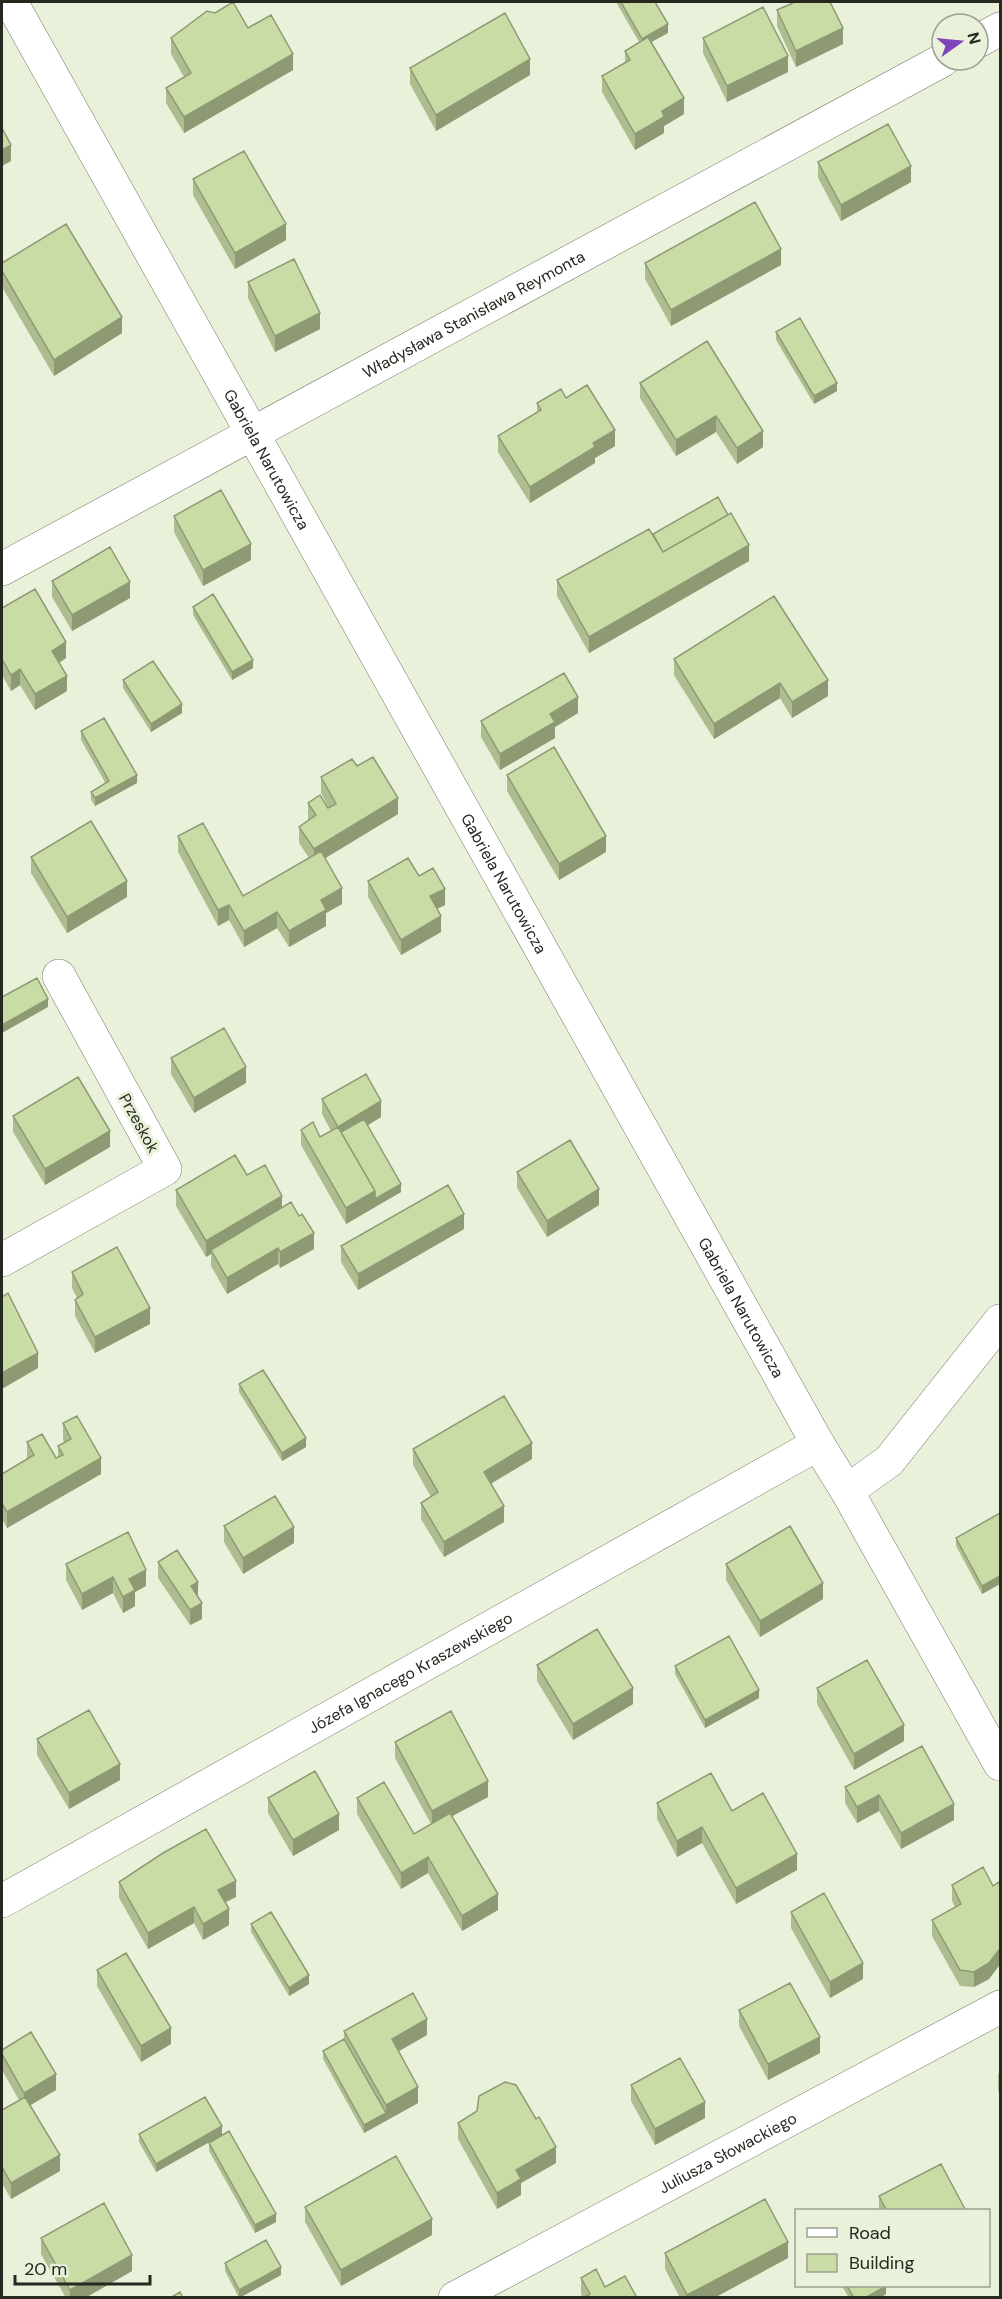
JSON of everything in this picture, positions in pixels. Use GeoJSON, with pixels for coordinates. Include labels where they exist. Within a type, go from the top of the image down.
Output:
{"type":"FeatureCollection","features":[{"type":"Feature","properties":{"kind":"street","name":"Gabriela Narutowicza"},"geometry":{"type":"LineString","coordinates":[[11,2],[818,1444],[847,1491],[1000,1764]]}},
{"type":"Feature","properties":{"kind":"street","name":"Władysława Stanisława Reymonta"},"geometry":{"type":"LineString","coordinates":[[2,569],[930,67]]}},
{"type":"Feature","properties":{"kind":"street","name":"Przeskok"},"geometry":{"type":"LineString","coordinates":[[2,1260],[165,1169],[59,976]]}},
{"type":"Feature","properties":{"kind":"street"},"geometry":{"type":"LineString","coordinates":[[847,1491],[889,1461],[1000,1321]]}},
{"type":"Feature","properties":{"kind":"street","name":"Józefa Ignacego Kraszewskiego"},"geometry":{"type":"LineString","coordinates":[[2,1901],[818,1444]]}},
{"type":"Feature","properties":{"kind":"street","name":"Juliusza Słowackiego"},"geometry":{"type":"LineString","coordinates":[[455,2298],[1000,2007]]}},
{"type":"Feature","properties":{"kind":"building"},"geometry":{"type":"Polygon","coordinates":[[[233,2],[248,28],[271,15],[293,54],[184,117],[166,88],[191,73],[171,38],[207,11],[215,13],[233,2]]]}},
{"type":"Feature","properties":{"kind":"building"},"geometry":{"type":"Polygon","coordinates":[[[621,2],[655,2],[668,24],[642,39],[621,2]]]}},
{"type":"Feature","properties":{"kind":"building"},"geometry":{"type":"Polygon","coordinates":[[[795,2],[830,2],[843,28],[796,51],[777,10],[795,2]]]}},
{"type":"Feature","properties":{"kind":"building"},"geometry":{"type":"Polygon","coordinates":[[[763,7],[788,56],[727,86],[703,38],[763,7]]]}},
{"type":"Feature","properties":{"kind":"building"},"geometry":{"type":"Polygon","coordinates":[[[505,13],[530,59],[436,115],[410,68],[505,13]]]}},
{"type":"Feature","properties":{"kind":"building"},"geometry":{"type":"Polygon","coordinates":[[[648,37],[684,98],[662,111],[664,117],[635,134],[602,76],[630,60],[625,51],[648,37]]]}},
{"type":"Feature","properties":{"kind":"building"},"geometry":{"type":"Polygon","coordinates":[[[888,124],[911,166],[841,205],[818,162],[888,124]]]}},
{"type":"Feature","properties":{"kind":"building"},"geometry":{"type":"Polygon","coordinates":[[[2,128],[11,145],[2,150],[2,128]]]}},
{"type":"Feature","properties":{"kind":"building"},"geometry":{"type":"Polygon","coordinates":[[[244,151],[286,224],[235,253],[193,179],[244,151]]]}},
{"type":"Feature","properties":{"kind":"building"},"geometry":{"type":"Polygon","coordinates":[[[755,202],[781,249],[671,310],[645,263],[755,202]]]}},
{"type":"Feature","properties":{"kind":"building"},"geometry":{"type":"Polygon","coordinates":[[[66,224],[122,317],[54,360],[2,271],[2,263],[66,224]]]}},
{"type":"Feature","properties":{"kind":"building"},"geometry":{"type":"Polygon","coordinates":[[[294,259],[320,313],[275,336],[248,282],[294,259]]]}},
{"type":"Feature","properties":{"kind":"building"},"geometry":{"type":"Polygon","coordinates":[[[800,318],[837,383],[814,396],[776,332],[800,318]]]}},
{"type":"Feature","properties":{"kind":"building"},"geometry":{"type":"Polygon","coordinates":[[[707,341],[763,431],[737,448],[716,416],[676,440],[640,383],[707,341]]]}},
{"type":"Feature","properties":{"kind":"building"},"geometry":{"type":"Polygon","coordinates":[[[587,385],[615,430],[593,443],[595,447],[530,487],[498,436],[541,410],[537,403],[561,389],[566,398],[587,385]]]}},
{"type":"Feature","properties":{"kind":"building"},"geometry":{"type":"Polygon","coordinates":[[[221,490],[251,544],[203,570],[174,516],[221,490]]]}},
{"type":"Feature","properties":{"kind":"building"},"geometry":{"type":"Polygon","coordinates":[[[718,497],[728,515],[663,552],[653,534],[718,497]]]}},
{"type":"Feature","properties":{"kind":"building"},"geometry":{"type":"Polygon","coordinates":[[[731,513],[749,545],[589,637],[557,580],[649,529],[663,552],[731,513]]]}},
{"type":"Feature","properties":{"kind":"building"},"geometry":{"type":"Polygon","coordinates":[[[110,547],[130,582],[72,615],[52,581],[110,547]]]}},
{"type":"Feature","properties":{"kind":"building"},"geometry":{"type":"Polygon","coordinates":[[[35,589],[66,642],[52,651],[67,676],[35,694],[20,669],[11,675],[2,659],[2,608],[35,589]]]}},
{"type":"Feature","properties":{"kind":"building"},"geometry":{"type":"Polygon","coordinates":[[[213,594],[253,660],[232,672],[193,607],[213,594]]]}},
{"type":"Feature","properties":{"kind":"building"},"geometry":{"type":"Polygon","coordinates":[[[774,596],[828,680],[792,702],[780,683],[714,724],[674,659],[774,596]]]}},
{"type":"Feature","properties":{"kind":"building"},"geometry":{"type":"Polygon","coordinates":[[[153,661],[182,704],[151,724],[123,680],[153,661]]]}},
{"type":"Feature","properties":{"kind":"building"},"geometry":{"type":"Polygon","coordinates":[[[564,673],[578,697],[550,714],[555,722],[500,754],[481,721],[564,673]]]}},
{"type":"Feature","properties":{"kind":"building"},"geometry":{"type":"Polygon","coordinates":[[[104,718],[137,775],[95,798],[91,792],[109,781],[81,731],[104,718]]]}},
{"type":"Feature","properties":{"kind":"building"},"geometry":{"type":"Polygon","coordinates":[[[554,747],[606,836],[559,864],[507,775],[554,747]]]}},
{"type":"Feature","properties":{"kind":"building"},"geometry":{"type":"Polygon","coordinates":[[[373,757],[398,798],[314,849],[299,827],[316,815],[308,803],[320,795],[328,808],[336,804],[321,777],[352,759],[357,766],[373,757]]]}},
{"type":"Feature","properties":{"kind":"building"},"geometry":{"type":"Polygon","coordinates":[[[91,821],[127,881],[67,917],[31,857],[91,821]]]}},
{"type":"Feature","properties":{"kind":"building"},"geometry":{"type":"Polygon","coordinates":[[[203,823],[243,896],[321,851],[342,888],[321,900],[326,910],[289,931],[277,912],[244,931],[229,905],[218,910],[178,836],[203,823]]]}},
{"type":"Feature","properties":{"kind":"building"},"geometry":{"type":"Polygon","coordinates":[[[408,858],[419,876],[433,868],[445,889],[430,896],[441,916],[401,940],[368,881],[408,858]]]}},
{"type":"Feature","properties":{"kind":"building"},"geometry":{"type":"Polygon","coordinates":[[[37,978],[48,999],[2,1025],[2,997],[37,978]]]}},
{"type":"Feature","properties":{"kind":"building"},"geometry":{"type":"Polygon","coordinates":[[[224,1028],[246,1067],[194,1098],[171,1058],[224,1028]]]}},
{"type":"Feature","properties":{"kind":"building"},"geometry":{"type":"Polygon","coordinates":[[[366,1074],[381,1101],[338,1127],[322,1099],[366,1074]]]}},
{"type":"Feature","properties":{"kind":"building"},"geometry":{"type":"Polygon","coordinates":[[[78,1077],[110,1131],[45,1169],[13,1116],[78,1077]]]}},
{"type":"Feature","properties":{"kind":"building"},"geometry":{"type":"Polygon","coordinates":[[[364,1119],[401,1184],[375,1199],[375,1191],[341,1132],[364,1119]]]}},
{"type":"Feature","properties":{"kind":"building"},"geometry":{"type":"Polygon","coordinates":[[[313,1122],[320,1137],[338,1127],[375,1191],[346,1208],[301,1130],[313,1122]]]}},
{"type":"Feature","properties":{"kind":"building"},"geometry":{"type":"Polygon","coordinates":[[[570,1140],[599,1189],[547,1221],[517,1172],[570,1140]]]}},
{"type":"Feature","properties":{"kind":"building"},"geometry":{"type":"Polygon","coordinates":[[[235,1155],[247,1175],[265,1165],[282,1196],[206,1241],[176,1190],[235,1155]]]}},
{"type":"Feature","properties":{"kind":"building"},"geometry":{"type":"Polygon","coordinates":[[[448,1185],[464,1214],[358,1274],[341,1246],[448,1185]]]}},
{"type":"Feature","properties":{"kind":"building"},"geometry":{"type":"Polygon","coordinates":[[[291,1202],[299,1216],[302,1214],[314,1233],[280,1252],[278,1248],[227,1278],[211,1250],[291,1202]]]}},
{"type":"Feature","properties":{"kind":"building"},"geometry":{"type":"Polygon","coordinates":[[[117,1247],[150,1308],[95,1337],[75,1300],[83,1294],[72,1272],[117,1247]]]}},
{"type":"Feature","properties":{"kind":"building"},"geometry":{"type":"Polygon","coordinates":[[[8,1293],[38,1353],[2,1373],[2,1297],[8,1293]]]}},
{"type":"Feature","properties":{"kind":"building"},"geometry":{"type":"Polygon","coordinates":[[[263,1370],[306,1438],[282,1453],[239,1384],[263,1370]]]}},
{"type":"Feature","properties":{"kind":"building"},"geometry":{"type":"Polygon","coordinates":[[[504,1396],[532,1443],[484,1472],[504,1506],[444,1542],[421,1503],[438,1492],[413,1449],[504,1396]]]}},
{"type":"Feature","properties":{"kind":"building"},"geometry":{"type":"Polygon","coordinates":[[[77,1416],[101,1458],[7,1512],[2,1503],[2,1474],[34,1455],[27,1442],[42,1434],[56,1458],[63,1455],[58,1446],[71,1439],[63,1423],[77,1416]]]}},
{"type":"Feature","properties":{"kind":"building"},"geometry":{"type":"Polygon","coordinates":[[[275,1496],[294,1527],[243,1558],[224,1526],[275,1496]]]}},
{"type":"Feature","properties":{"kind":"building"},"geometry":{"type":"Polygon","coordinates":[[[1000,1513],[1000,1576],[982,1586],[956,1538],[1000,1513]]]}},
{"type":"Feature","properties":{"kind":"building"},"geometry":{"type":"Polygon","coordinates":[[[790,1526],[823,1583],[760,1621],[726,1564],[790,1526]]]}},
{"type":"Feature","properties":{"kind":"building"},"geometry":{"type":"Polygon","coordinates":[[[128,1532],[146,1570],[129,1579],[135,1590],[123,1597],[113,1577],[82,1594],[66,1564],[128,1532]]]}},
{"type":"Feature","properties":{"kind":"building"},"geometry":{"type":"Polygon","coordinates":[[[177,1550],[198,1582],[191,1586],[202,1603],[190,1610],[158,1562],[177,1550]]]}},
{"type":"Feature","properties":{"kind":"building"},"geometry":{"type":"Polygon","coordinates":[[[597,1629],[633,1688],[573,1724],[537,1665],[597,1629]]]}},
{"type":"Feature","properties":{"kind":"building"},"geometry":{"type":"Polygon","coordinates":[[[729,1636],[759,1690],[705,1720],[675,1666],[729,1636]]]}},
{"type":"Feature","properties":{"kind":"building"},"geometry":{"type":"Polygon","coordinates":[[[867,1660],[904,1725],[854,1754],[817,1688],[867,1660]]]}},
{"type":"Feature","properties":{"kind":"building"},"geometry":{"type":"Polygon","coordinates":[[[89,1710],[120,1764],[69,1793],[37,1739],[89,1710]]]}},
{"type":"Feature","properties":{"kind":"building"},"geometry":{"type":"Polygon","coordinates":[[[451,1711],[488,1781],[432,1811],[395,1742],[451,1711]]]}},
{"type":"Feature","properties":{"kind":"building"},"geometry":{"type":"Polygon","coordinates":[[[922,1746],[954,1804],[901,1833],[879,1795],[857,1807],[845,1787],[922,1746]]]}},
{"type":"Feature","properties":{"kind":"building"},"geometry":{"type":"Polygon","coordinates":[[[315,1771],[339,1814],[293,1840],[268,1798],[315,1771]]]}},
{"type":"Feature","properties":{"kind":"building"},"geometry":{"type":"Polygon","coordinates":[[[711,1773],[732,1811],[763,1793],[797,1854],[736,1888],[702,1827],[677,1841],[657,1803],[711,1773]]]}},
{"type":"Feature","properties":{"kind":"building"},"geometry":{"type":"Polygon","coordinates":[[[384,1782],[414,1834],[450,1813],[498,1894],[462,1916],[428,1857],[401,1873],[357,1798],[384,1782]]]}},
{"type":"Feature","properties":{"kind":"building"},"geometry":{"type":"Polygon","coordinates":[[[206,1829],[236,1881],[218,1890],[229,1909],[203,1924],[194,1907],[148,1933],[119,1882],[163,1853],[206,1829]]]}},
{"type":"Feature","properties":{"kind":"building"},"geometry":{"type":"Polygon","coordinates":[[[983,1867],[993,1886],[999,1882],[1000,1885],[1000,1949],[989,1963],[974,1972],[960,1970],[932,1920],[961,1904],[952,1885],[983,1867]]]}},
{"type":"Feature","properties":{"kind":"building"},"geometry":{"type":"Polygon","coordinates":[[[824,1893],[863,1963],[830,1982],[791,1912],[824,1893]]]}},
{"type":"Feature","properties":{"kind":"building"},"geometry":{"type":"Polygon","coordinates":[[[271,1912],[309,1975],[289,1988],[251,1924],[271,1912]]]}},
{"type":"Feature","properties":{"kind":"building"},"geometry":{"type":"Polygon","coordinates":[[[126,1953],[171,2028],[141,2046],[97,1970],[126,1953]]]}},
{"type":"Feature","properties":{"kind":"building"},"geometry":{"type":"Polygon","coordinates":[[[790,1983],[820,2037],[768,2064],[739,2010],[790,1983]]]}},
{"type":"Feature","properties":{"kind":"building"},"geometry":{"type":"Polygon","coordinates":[[[413,1993],[427,2019],[392,2039],[418,2087],[386,2105],[344,2031],[413,1993]]]}},
{"type":"Feature","properties":{"kind":"building"},"geometry":{"type":"Polygon","coordinates":[[[31,2032],[56,2074],[24,2093],[2,2054],[2,2050],[31,2032]]]}},
{"type":"Feature","properties":{"kind":"building"},"geometry":{"type":"Polygon","coordinates":[[[344,2039],[386,2113],[364,2125],[323,2051],[344,2039]]]}},
{"type":"Feature","properties":{"kind":"building"},"geometry":{"type":"Polygon","coordinates":[[[680,2058],[705,2102],[655,2129],[631,2085],[680,2058]]]}},
{"type":"Feature","properties":{"kind":"building"},"geometry":{"type":"Polygon","coordinates":[[[505,2082],[516,2085],[536,2119],[539,2117],[556,2147],[516,2170],[521,2179],[497,2193],[458,2123],[477,2111],[479,2096],[505,2082]]]}},
{"type":"Feature","properties":{"kind":"building"},"geometry":{"type":"Polygon","coordinates":[[[25,2097],[60,2155],[11,2183],[2,2167],[2,2110],[25,2097]]]}},
{"type":"Feature","properties":{"kind":"building"},"geometry":{"type":"Polygon","coordinates":[[[205,2097],[222,2126],[156,2164],[139,2134],[205,2097]]]}},
{"type":"Feature","properties":{"kind":"building"},"geometry":{"type":"Polygon","coordinates":[[[229,2131],[276,2214],[255,2225],[209,2143],[229,2131]]]}},
{"type":"Feature","properties":{"kind":"building"},"geometry":{"type":"Polygon","coordinates":[[[396,2156],[432,2219],[341,2270],[305,2207],[396,2156]]]}},
{"type":"Feature","properties":{"kind":"building"},"geometry":{"type":"Polygon","coordinates":[[[941,2164],[965,2209],[886,2209],[879,2196],[941,2164]]]}},
{"type":"Feature","properties":{"kind":"building"},"geometry":{"type":"Polygon","coordinates":[[[765,2199],[788,2242],[687,2295],[665,2253],[765,2199]]]}},
{"type":"Feature","properties":{"kind":"building"},"geometry":{"type":"Polygon","coordinates":[[[104,2203],[132,2255],[70,2290],[41,2238],[104,2203]]]}},
{"type":"Feature","properties":{"kind":"building"},"geometry":{"type":"Polygon","coordinates":[[[266,2240],[281,2267],[239,2290],[225,2263],[266,2240]]]}},
{"type":"Feature","properties":{"kind":"building"},"geometry":{"type":"Polygon","coordinates":[[[596,2269],[605,2287],[625,2276],[637,2298],[584,2298],[590,2294],[581,2278],[596,2269]]]}},
{"type":"Feature","properties":{"kind":"building"},"geometry":{"type":"Polygon","coordinates":[[[848,2287],[884,2287],[865,2298],[854,2298],[848,2287]]]}},
{"type":"Feature","properties":{"kind":"building"},"geometry":{"type":"Polygon","coordinates":[[[180,2292],[183,2298],[170,2298],[180,2292]]]}}]}
